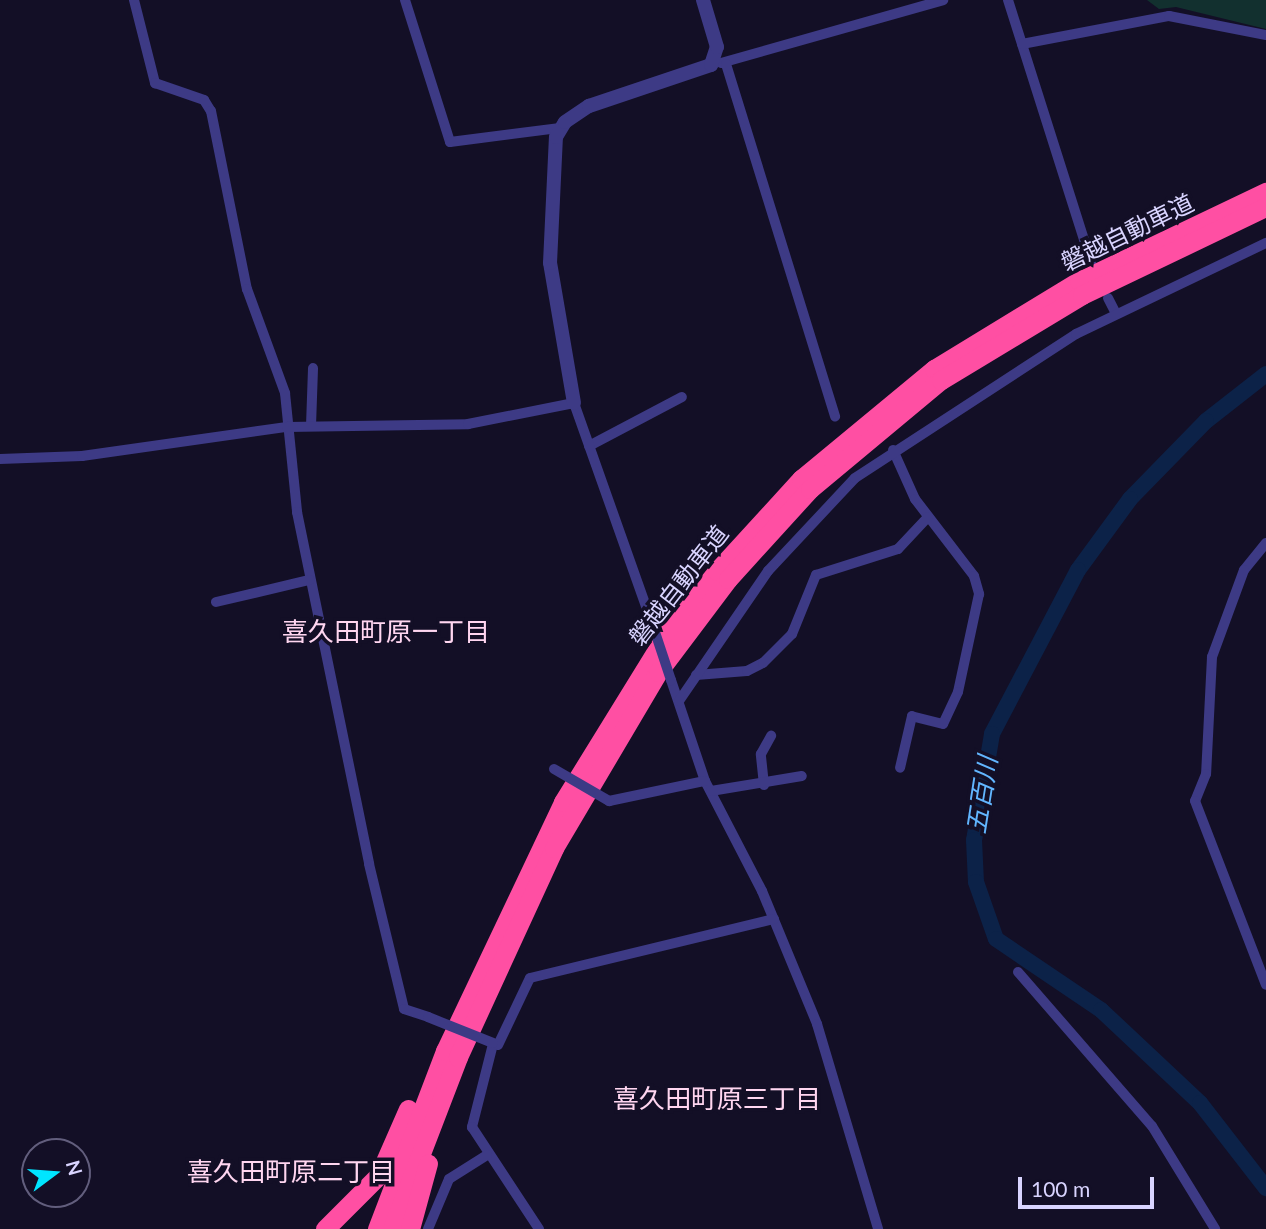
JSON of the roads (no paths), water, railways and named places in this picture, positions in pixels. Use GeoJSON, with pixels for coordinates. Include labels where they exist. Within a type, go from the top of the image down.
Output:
{"type":"FeatureCollection","features":[{"type":"Feature","properties":{"kind":"highway","name":"磐越自動車道"},"geometry":{"type":"LineString","coordinates":[[377,1229],[444,1051],[505,919],[563,802],[668,632],[801,479],[893,399],[990,331],[1266,192]]}},
{"type":"Feature","properties":{"kind":"highway","name":"磐越自動車道"},"geometry":{"type":"LineString","coordinates":[[392,1229],[484,996],[554,848],[643,694],[728,579],[810,489],[912,402],[998,343],[1266,207]]}},
{"type":"Feature","properties":{"kind":"highway"},"geometry":{"type":"LineString","coordinates":[[325,1229],[379,1175],[456,998],[505,919]]}},
{"type":"Feature","properties":{"kind":"highway"},"geometry":{"type":"LineString","coordinates":[[410,1229],[484,996]]}},
{"type":"Feature","properties":{"kind":"street"},"geometry":{"type":"LineString","coordinates":[[134,0],[155,83],[207,101],[211,111],[247,289],[285,393],[309,580],[404,1009],[495,1044]]}},
{"type":"Feature","properties":{"kind":"street"},"geometry":{"type":"LineString","coordinates":[[405,0],[450,142],[560,128],[589,106],[700,72],[720,62],[943,0]]}},
{"type":"Feature","properties":{"kind":"street"},"geometry":{"type":"LineString","coordinates":[[703,0],[720,62],[835,417]]}},
{"type":"Feature","properties":{"kind":"street"},"geometry":{"type":"LineString","coordinates":[[1008,0],[1091,262]]}},
{"type":"Feature","properties":{"kind":"street"},"geometry":{"type":"LineString","coordinates":[[1022,44],[1169,16],[1266,34]]}},
{"type":"Feature","properties":{"kind":"street"},"geometry":{"type":"LineString","coordinates":[[560,128],[551,160],[550,263],[574,403],[708,786],[774,919],[817,1024],[878,1229]]}},
{"type":"Feature","properties":{"kind":"street"},"geometry":{"type":"LineString","coordinates":[[679,701],[807,525],[893,450],[1115,312],[1266,243]]}},
{"type":"Feature","properties":{"kind":"street"},"geometry":{"type":"LineString","coordinates":[[1108,298],[1115,312]]}},
{"type":"Feature","properties":{"kind":"street"},"geometry":{"type":"LineString","coordinates":[[311,426],[313,368]]}},
{"type":"Feature","properties":{"kind":"street"},"geometry":{"type":"LineString","coordinates":[[589,446],[681,397]]}},
{"type":"Feature","properties":{"kind":"street"},"geometry":{"type":"LineString","coordinates":[[0,459],[82,456],[288,426],[468,424],[574,403]]}},
{"type":"Feature","properties":{"kind":"street"},"geometry":{"type":"LineString","coordinates":[[893,450],[928,517],[974,576],[979,602],[963,675],[943,724],[912,716],[900,768]]}},
{"type":"Feature","properties":{"kind":"street"},"geometry":{"type":"LineString","coordinates":[[696,675],[763,663],[792,634],[816,575],[898,549],[928,517]]}},
{"type":"Feature","properties":{"kind":"street"},"geometry":{"type":"LineString","coordinates":[[1266,543],[1244,569],[1212,657],[1206,774],[1195,802],[1266,985]]}},
{"type":"Feature","properties":{"kind":"street"},"geometry":{"type":"LineString","coordinates":[[216,602],[309,580]]}},
{"type":"Feature","properties":{"kind":"street"},"geometry":{"type":"LineString","coordinates":[[764,785],[761,754],[771,736]]}},
{"type":"Feature","properties":{"kind":"street"},"geometry":{"type":"LineString","coordinates":[[552,768],[609,801],[708,786],[764,785],[802,776]]}},
{"type":"Feature","properties":{"kind":"street"},"geometry":{"type":"LineString","coordinates":[[539,1229],[487,1155],[471,1119],[495,1044],[530,978],[774,919]]}},
{"type":"Feature","properties":{"kind":"street"},"geometry":{"type":"LineString","coordinates":[[1018,972],[1152,1126],[1215,1229]]}},
{"type":"Feature","properties":{"kind":"street"},"geometry":{"type":"LineString","coordinates":[[428,1229],[449,1179],[487,1155]]}},
{"type":"Feature","properties":{"kind":"waterway","name":"五百川"},"geometry":{"type":"LineString","coordinates":[[1266,374],[1206,421],[1130,499],[1078,570],[992,734],[974,840],[976,882],[996,939],[1101,1010],[1200,1103],[1266,1188]]}},
{"type":"Feature","properties":{"kind":"district","name":"喜久田町原一丁目"},"geometry":{"type":"Point","coordinates":[386,632]}},
{"type":"Feature","properties":{"kind":"district","name":"喜久田町原三丁目"},"geometry":{"type":"Point","coordinates":[717,1099]}},
{"type":"Feature","properties":{"kind":"district","name":"喜久田町原二丁目"},"geometry":{"type":"Point","coordinates":[291,1172]}}]}
